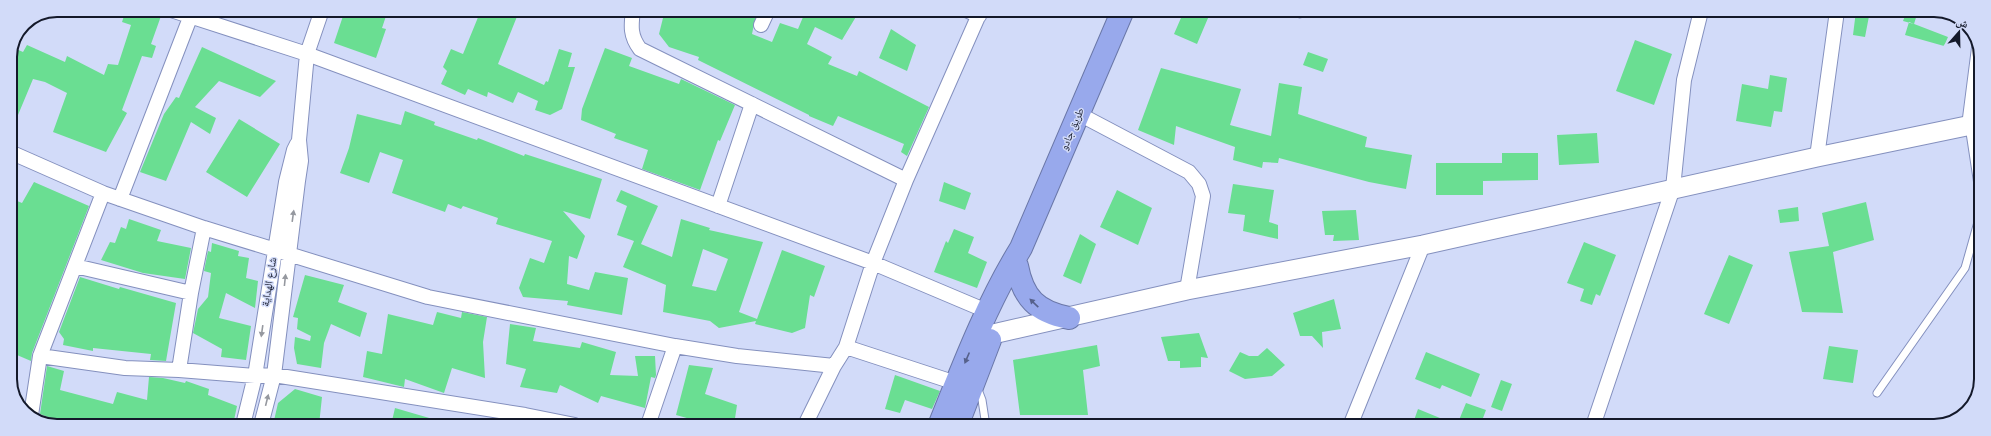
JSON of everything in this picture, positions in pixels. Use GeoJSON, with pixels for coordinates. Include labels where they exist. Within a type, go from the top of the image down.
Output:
{"type":"FeatureCollection","features":[{"type":"Feature","properties":{"kind":"highway","name":"طريق جادو"},"geometry":{"type":"LineString","coordinates":[[943,419],[965,383],[1120,17]]}},
{"type":"Feature","properties":{"kind":"highway","name":"طريق جادو"},"geometry":{"type":"LineString","coordinates":[[985,334],[988,312],[1019,257]]}},
{"type":"Feature","properties":{"kind":"highway"},"geometry":{"type":"LineString","coordinates":[[1019,257],[1020,282],[1028,296],[1039,308],[1054,315],[1069,318]]}},
{"type":"Feature","properties":{"kind":"highway","name":"طريق جادو"},"geometry":{"type":"LineString","coordinates":[[958,419],[965,383]]}},
{"type":"Feature","properties":{"kind":"street"},"geometry":{"type":"LineString","coordinates":[[120,199],[191,17]]}},
{"type":"Feature","properties":{"kind":"street"},"geometry":{"type":"LineString","coordinates":[[201,17],[307,54],[873,263],[988,312]]}},
{"type":"Feature","properties":{"kind":"street","name":"شارع الهداية"},"geometry":{"type":"LineString","coordinates":[[244,419],[301,161],[299,140],[307,54],[320,17]]}},
{"type":"Feature","properties":{"kind":"street"},"geometry":{"type":"LineString","coordinates":[[632,17],[631,32],[634,41],[640,49],[906,180]]}},
{"type":"Feature","properties":{"kind":"street"},"geometry":{"type":"LineString","coordinates":[[761,25],[765,17]]}},
{"type":"Feature","properties":{"kind":"street"},"geometry":{"type":"LineString","coordinates":[[808,419],[834,366],[846,347],[873,263],[906,180],[978,17]]}},
{"type":"Feature","properties":{"kind":"street"},"geometry":{"type":"LineString","coordinates":[[1595,419],[1673,188],[1684,80],[1700,17]]}},
{"type":"Feature","properties":{"kind":"street"},"geometry":{"type":"LineString","coordinates":[[1817,157],[1836,17]]}},
{"type":"Feature","properties":{"kind":"street"},"geometry":{"type":"LineString","coordinates":[[718,206],[752,104]]}},
{"type":"Feature","properties":{"kind":"street"},"geometry":{"type":"LineString","coordinates":[[1079,114],[1189,172],[1199,184],[1203,196],[1187,290]]}},
{"type":"Feature","properties":{"kind":"street"},"geometry":{"type":"LineString","coordinates":[[985,334],[1069,318],[1187,290],[1423,245],[1673,188],[1974,124]]}},
{"type":"Feature","properties":{"kind":"street"},"geometry":{"type":"LineString","coordinates":[[17,155],[120,199],[281,253],[428,297],[675,346],[737,356],[834,366]]}},
{"type":"Feature","properties":{"kind":"street"},"geometry":{"type":"LineString","coordinates":[[32,410],[40,356],[103,193]]}},
{"type":"Feature","properties":{"kind":"street"},"geometry":{"type":"LineString","coordinates":[[178,370],[204,228]]}},
{"type":"Feature","properties":{"kind":"street"},"geometry":{"type":"LineString","coordinates":[[1353,419],[1423,245]]}},
{"type":"Feature","properties":{"kind":"street","name":"شارع الهداية"},"geometry":{"type":"LineString","coordinates":[[263,419],[274,375],[281,253]]}},
{"type":"Feature","properties":{"kind":"street"},"geometry":{"type":"LineString","coordinates":[[75,266],[191,293]]}},
{"type":"Feature","properties":{"kind":"street"},"geometry":{"type":"LineString","coordinates":[[650,419],[675,346]]}},
{"type":"Feature","properties":{"kind":"street"},"geometry":{"type":"LineString","coordinates":[[846,347],[965,383]]}},
{"type":"Feature","properties":{"kind":"street"},"geometry":{"type":"LineString","coordinates":[[40,356],[126,368],[178,370],[255,376],[274,375],[545,419]]}},
{"type":"Feature","properties":{"kind":"lane"},"geometry":{"type":"LineString","coordinates":[[1877,393],[1965,268],[1974,236]]}},
{"type":"Feature","properties":{"kind":"lane"},"geometry":{"type":"LineString","coordinates":[[965,383],[982,400],[985,419]]}},
{"type":"Feature","properties":{"kind":"building"},"geometry":{"type":"Polygon","coordinates":[[[124,17],[161,17],[151,44],[156,46],[152,58],[142,56],[122,110],[127,113],[106,152],[53,132],[67,93],[45,82],[33,79],[17,115],[18,50],[23,52],[27,45],[65,62],[67,56],[104,75],[108,64],[118,65],[131,25],[122,22],[124,17]]]}},
{"type":"Feature","properties":{"kind":"building"},"geometry":{"type":"Polygon","coordinates":[[[343,17],[386,17],[382,28],[386,29],[376,58],[334,43],[343,17]]]}},
{"type":"Feature","properties":{"kind":"building"},"geometry":{"type":"Polygon","coordinates":[[[478,17],[517,17],[498,64],[544,85],[546,81],[548,82],[559,49],[572,53],[568,67],[575,67],[562,109],[550,115],[535,110],[538,101],[518,92],[513,103],[488,92],[487,97],[468,89],[465,95],[441,84],[447,71],[443,67],[451,49],[463,54],[478,17]]]}},
{"type":"Feature","properties":{"kind":"building"},"geometry":{"type":"Polygon","coordinates":[[[663,17],[756,17],[752,34],[772,42],[780,23],[798,29],[803,17],[856,17],[842,40],[815,27],[807,44],[832,57],[828,64],[857,76],[859,71],[929,107],[907,156],[901,152],[904,144],[838,116],[833,126],[809,116],[698,60],[699,57],[669,47],[659,34],[663,17]]]}},
{"type":"Feature","properties":{"kind":"building"},"geometry":{"type":"Polygon","coordinates":[[[1181,17],[1208,17],[1197,44],[1174,34],[1181,17]]]}},
{"type":"Feature","properties":{"kind":"building"},"geometry":{"type":"Polygon","coordinates":[[[1855,17],[1869,17],[1865,37],[1853,35],[1855,17]]]}},
{"type":"Feature","properties":{"kind":"building"},"geometry":{"type":"Polygon","coordinates":[[[1905,17],[1916,17],[1914,24],[1903,21],[1905,17]]]}},
{"type":"Feature","properties":{"kind":"building"},"geometry":{"type":"Polygon","coordinates":[[[1909,22],[1948,37],[1944,46],[1905,35],[1909,22]]]}},
{"type":"Feature","properties":{"kind":"building"},"geometry":{"type":"Polygon","coordinates":[[[891,29],[916,45],[907,71],[879,58],[891,29]]]}},
{"type":"Feature","properties":{"kind":"building"},"geometry":{"type":"Polygon","coordinates":[[[1635,40],[1672,54],[1654,105],[1616,91],[1635,40]]]}},
{"type":"Feature","properties":{"kind":"building"},"geometry":{"type":"Polygon","coordinates":[[[202,47],[276,81],[260,97],[219,81],[195,107],[216,118],[210,134],[191,122],[166,181],[140,172],[164,114],[176,97],[179,98],[202,47]]]}},
{"type":"Feature","properties":{"kind":"building"},"geometry":{"type":"Polygon","coordinates":[[[605,48],[632,58],[629,66],[679,84],[681,79],[735,105],[720,141],[718,140],[700,190],[642,169],[648,150],[614,138],[616,134],[581,120],[582,109],[605,48]]]}},
{"type":"Feature","properties":{"kind":"building"},"geometry":{"type":"Polygon","coordinates":[[[1308,52],[1328,59],[1323,72],[1303,65],[1308,52]]]}},
{"type":"Feature","properties":{"kind":"building"},"geometry":{"type":"Polygon","coordinates":[[[1161,68],[1241,89],[1230,125],[1271,136],[1279,83],[1302,87],[1298,114],[1367,137],[1365,147],[1412,155],[1406,189],[1369,182],[1279,158],[1278,163],[1263,162],[1262,168],[1233,160],[1235,147],[1176,126],[1174,145],[1138,130],[1161,68]]]}},
{"type":"Feature","properties":{"kind":"building"},"geometry":{"type":"Polygon","coordinates":[[[1770,75],[1787,78],[1782,112],[1774,111],[1771,127],[1736,121],[1742,84],[1768,89],[1770,75]]]}},
{"type":"Feature","properties":{"kind":"building"},"geometry":{"type":"Polygon","coordinates":[[[405,111],[435,122],[434,125],[477,140],[478,138],[524,156],[525,154],[602,179],[590,219],[563,211],[585,236],[577,259],[569,256],[567,284],[589,290],[595,272],[628,278],[622,315],[567,305],[568,301],[523,297],[519,288],[530,258],[544,263],[552,241],[496,224],[498,218],[463,206],[461,209],[448,204],[445,212],[392,193],[403,160],[380,152],[369,183],[340,173],[349,148],[357,114],[401,125],[405,111]]]}},
{"type":"Feature","properties":{"kind":"building"},"geometry":{"type":"Polygon","coordinates":[[[239,119],[280,144],[247,197],[206,172],[239,119]]]}},
{"type":"Feature","properties":{"kind":"building"},"geometry":{"type":"Polygon","coordinates":[[[1597,133],[1599,163],[1559,165],[1557,135],[1597,133]]]}},
{"type":"Feature","properties":{"kind":"building"},"geometry":{"type":"Polygon","coordinates":[[[1502,153],[1538,153],[1538,180],[1483,181],[1483,195],[1436,195],[1436,163],[1502,163],[1502,153]]]}},
{"type":"Feature","properties":{"kind":"building"},"geometry":{"type":"Polygon","coordinates":[[[34,182],[89,206],[32,353],[31,361],[17,355],[17,201],[22,203],[34,182]]]}},
{"type":"Feature","properties":{"kind":"building"},"geometry":{"type":"Polygon","coordinates":[[[944,182],[971,193],[965,210],[939,201],[944,182]]]}},
{"type":"Feature","properties":{"kind":"building"},"geometry":{"type":"Polygon","coordinates":[[[1233,184],[1274,190],[1269,222],[1278,225],[1278,239],[1243,231],[1245,215],[1228,213],[1233,184]]]}},
{"type":"Feature","properties":{"kind":"building"},"geometry":{"type":"Polygon","coordinates":[[[621,190],[658,206],[641,244],[672,257],[681,219],[710,228],[709,230],[763,242],[739,312],[757,319],[782,250],[825,266],[814,297],[810,295],[805,328],[792,333],[755,324],[756,321],[719,328],[710,321],[663,312],[666,285],[623,267],[634,241],[617,235],[627,206],[616,201],[621,190]],[[703,249],[692,286],[716,291],[728,259],[703,249]]]}},
{"type":"Feature","properties":{"kind":"building"},"geometry":{"type":"Polygon","coordinates":[[[1117,190],[1152,208],[1138,245],[1100,227],[1117,190]]]}},
{"type":"Feature","properties":{"kind":"building"},"geometry":{"type":"Polygon","coordinates":[[[1866,202],[1874,240],[1833,252],[1843,313],[1802,312],[1789,252],[1829,246],[1822,213],[1866,202]]]}},
{"type":"Feature","properties":{"kind":"building"},"geometry":{"type":"Polygon","coordinates":[[[1798,207],[1799,221],[1780,223],[1778,210],[1798,207]]]}},
{"type":"Feature","properties":{"kind":"building"},"geometry":{"type":"Polygon","coordinates":[[[1356,210],[1359,240],[1333,241],[1334,235],[1325,235],[1322,211],[1356,210]]]}},
{"type":"Feature","properties":{"kind":"building"},"geometry":{"type":"Polygon","coordinates":[[[129,219],[161,230],[157,241],[191,248],[185,279],[143,273],[101,260],[110,242],[115,243],[121,227],[126,229],[129,219]]]}},
{"type":"Feature","properties":{"kind":"building"},"geometry":{"type":"Polygon","coordinates":[[[954,229],[974,237],[968,253],[987,262],[977,288],[934,272],[946,241],[948,243],[954,229]]]}},
{"type":"Feature","properties":{"kind":"building"},"geometry":{"type":"Polygon","coordinates":[[[1080,234],[1096,244],[1081,284],[1063,276],[1080,234]]]}},
{"type":"Feature","properties":{"kind":"building"},"geometry":{"type":"Polygon","coordinates":[[[1584,242],[1616,255],[1600,296],[1596,294],[1592,305],[1580,301],[1584,289],[1567,283],[1584,242]]]}},
{"type":"Feature","properties":{"kind":"building"},"geometry":{"type":"Polygon","coordinates":[[[212,243],[239,251],[238,256],[249,258],[246,278],[258,281],[255,308],[226,293],[219,318],[251,326],[246,360],[221,357],[222,349],[193,333],[198,309],[208,297],[211,273],[204,271],[208,251],[211,252],[212,243]]]}},
{"type":"Feature","properties":{"kind":"building"},"geometry":{"type":"Polygon","coordinates":[[[1729,255],[1753,265],[1729,324],[1704,314],[1729,255]]]}},
{"type":"Feature","properties":{"kind":"building"},"geometry":{"type":"Polygon","coordinates":[[[305,275],[344,285],[338,302],[367,313],[360,337],[331,324],[324,343],[321,368],[297,364],[294,348],[295,337],[310,341],[311,336],[297,329],[298,318],[293,317],[305,275]]]}},
{"type":"Feature","properties":{"kind":"building"},"geometry":{"type":"Polygon","coordinates":[[[80,277],[119,289],[120,287],[176,303],[166,361],[150,360],[151,354],[93,348],[93,351],[63,345],[64,339],[59,332],[80,277]]]}},
{"type":"Feature","properties":{"kind":"building"},"geometry":{"type":"Polygon","coordinates":[[[1334,299],[1341,329],[1322,332],[1323,348],[1312,336],[1300,336],[1293,313],[1334,299]]]}},
{"type":"Feature","properties":{"kind":"building"},"geometry":{"type":"Polygon","coordinates":[[[437,312],[461,318],[462,312],[487,317],[483,342],[485,378],[452,368],[444,393],[405,379],[404,387],[363,377],[367,351],[382,354],[388,314],[433,325],[437,312]]]}},
{"type":"Feature","properties":{"kind":"building"},"geometry":{"type":"Polygon","coordinates":[[[510,324],[536,328],[533,341],[580,348],[582,342],[616,352],[610,375],[638,376],[635,356],[655,356],[656,375],[655,378],[651,377],[645,408],[601,396],[598,403],[560,385],[557,393],[520,387],[526,369],[506,364],[510,324]]]}},
{"type":"Feature","properties":{"kind":"building"},"geometry":{"type":"Polygon","coordinates":[[[1199,333],[1208,358],[1201,357],[1201,367],[1180,368],[1180,361],[1168,361],[1161,337],[1199,333]]]}},
{"type":"Feature","properties":{"kind":"building"},"geometry":{"type":"Polygon","coordinates":[[[1097,345],[1100,366],[1083,370],[1088,415],[1020,415],[1013,360],[1097,345]]]}},
{"type":"Feature","properties":{"kind":"building"},"geometry":{"type":"Polygon","coordinates":[[[1829,346],[1858,350],[1853,383],[1823,379],[1829,346]]]}},
{"type":"Feature","properties":{"kind":"building"},"geometry":{"type":"Polygon","coordinates":[[[1267,348],[1285,365],[1272,376],[1245,379],[1229,371],[1240,352],[1249,356],[1258,356],[1267,348]]]}},
{"type":"Feature","properties":{"kind":"building"},"geometry":{"type":"Polygon","coordinates":[[[1426,352],[1480,374],[1471,397],[1442,385],[1440,389],[1415,379],[1426,352]]]}},
{"type":"Feature","properties":{"kind":"building"},"geometry":{"type":"Polygon","coordinates":[[[689,365],[713,368],[705,394],[737,405],[735,419],[690,419],[676,415],[689,365]]]}},
{"type":"Feature","properties":{"kind":"building"},"geometry":{"type":"Polygon","coordinates":[[[47,366],[64,371],[60,390],[113,404],[117,392],[147,400],[149,377],[163,378],[185,383],[186,381],[209,389],[208,395],[237,406],[234,419],[57,419],[40,414],[47,366]]]}},
{"type":"Feature","properties":{"kind":"building"},"geometry":{"type":"Polygon","coordinates":[[[895,375],[940,391],[932,409],[905,400],[900,413],[885,409],[895,375]]]}},
{"type":"Feature","properties":{"kind":"building"},"geometry":{"type":"Polygon","coordinates":[[[1501,380],[1512,384],[1502,411],[1491,407],[1501,380]]]}},
{"type":"Feature","properties":{"kind":"building"},"geometry":{"type":"Polygon","coordinates":[[[295,389],[322,397],[320,419],[274,419],[278,403],[295,389]]]}},
{"type":"Feature","properties":{"kind":"building"},"geometry":{"type":"Polygon","coordinates":[[[1466,403],[1486,410],[1483,419],[1459,419],[1466,403]]]}},
{"type":"Feature","properties":{"kind":"building"},"geometry":{"type":"Polygon","coordinates":[[[395,408],[433,419],[392,419],[395,408]]]}},
{"type":"Feature","properties":{"kind":"building"},"geometry":{"type":"Polygon","coordinates":[[[1418,409],[1442,419],[1414,419],[1418,409]]]}}]}
